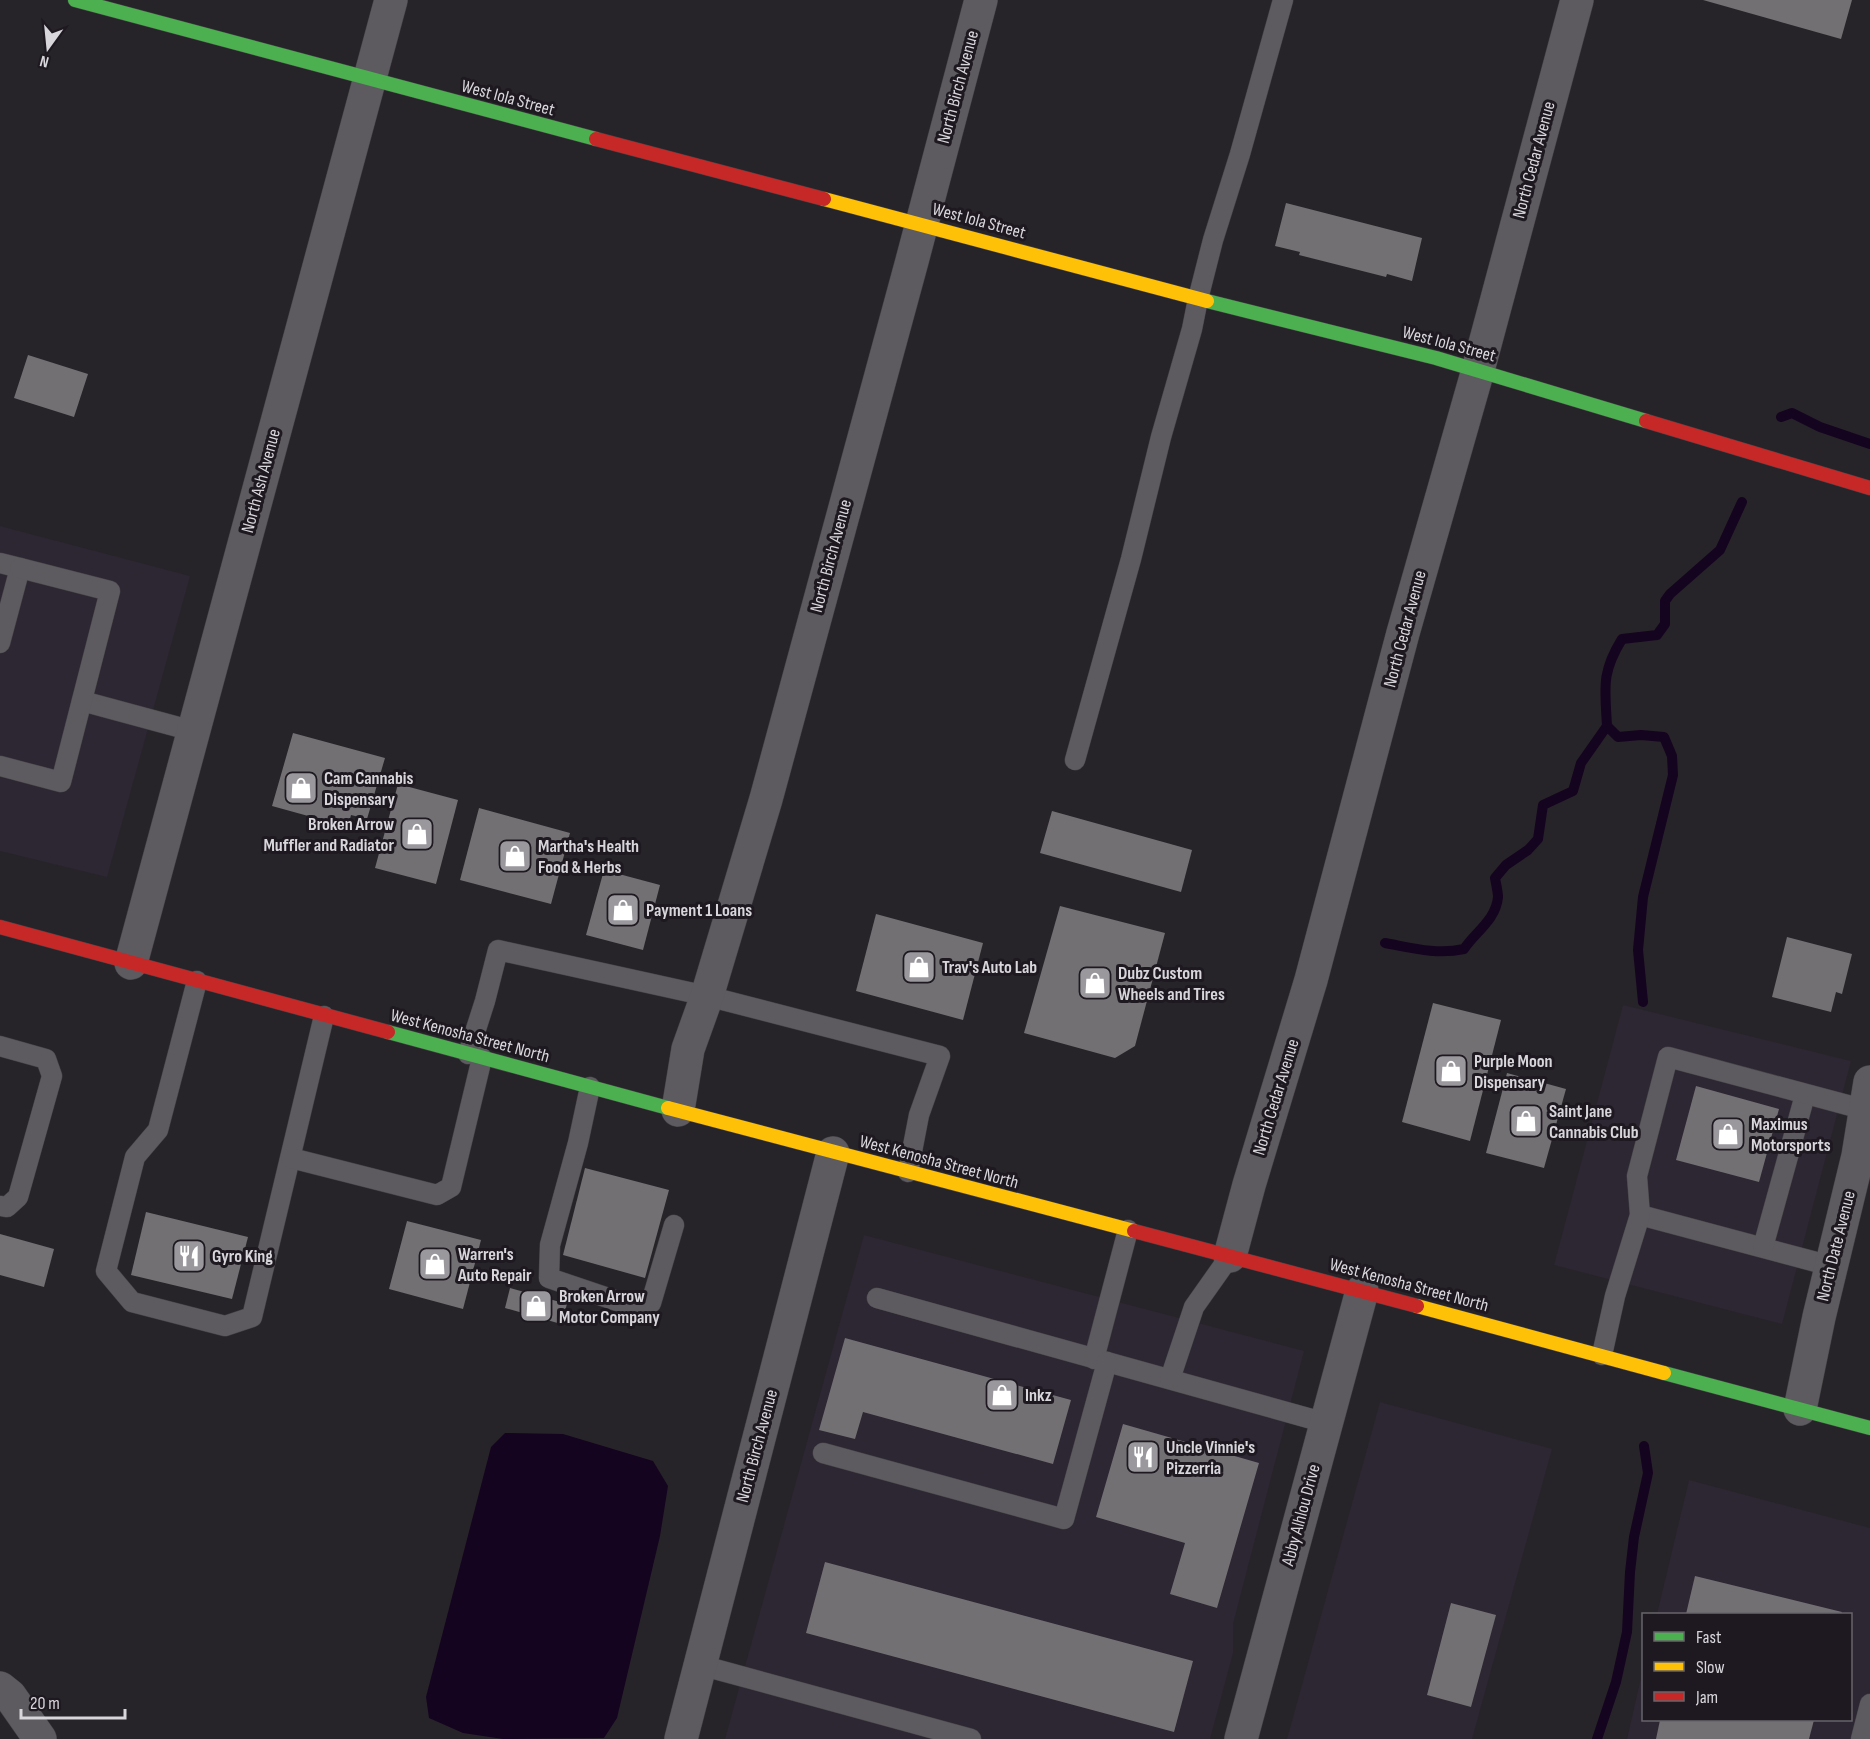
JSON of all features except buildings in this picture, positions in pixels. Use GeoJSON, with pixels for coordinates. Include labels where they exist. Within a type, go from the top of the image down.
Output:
{"type":"FeatureCollection","features":[{"type":"Feature","properties":{"kind":"main road","name":"West Iola Street"},"geometry":{"type":"LineString","coordinates":[[87,2],[370,80],[921,224],[1197,299],[1478,370],[1870,488]]}},
{"type":"Feature","properties":{"kind":"main road","name":"West Kenosha Street North"},"geometry":{"type":"LineString","coordinates":[[0,927],[833,1153],[1230,1256],[1870,1428]]}},
{"type":"Feature","properties":{"kind":"street","name":"North Ash Avenue"},"geometry":{"type":"LineString","coordinates":[[131,963],[392,0]]}},
{"type":"Feature","properties":{"kind":"street","name":"North Birch Avenue"},"geometry":{"type":"LineString","coordinates":[[678,1110],[688,1049],[707,996],[769,788],[981,0]]}},
{"type":"Feature","properties":{"kind":"street","name":"North Cedar Avenue"},"geometry":{"type":"LineString","coordinates":[[1230,1256],[1311,980],[1403,633],[1478,370],[1577,0]]}},
{"type":"Feature","properties":{"kind":"street","name":"North Date Avenue"},"geometry":{"type":"LineString","coordinates":[[1800,1409],[1832,1266],[1864,1158],[1868,1096]]}},
{"type":"Feature","properties":{"kind":"street","name":"North Birch Avenue"},"geometry":{"type":"LineString","coordinates":[[681,1739],[833,1153]]}},
{"type":"Feature","properties":{"kind":"street","name":"Abby Alhlou Drive"},"geometry":{"type":"LineString","coordinates":[[1240,1739],[1362,1292]]}},
{"type":"Feature","properties":{"kind":"street"},"geometry":{"type":"LineString","coordinates":[[5,1692],[40,1739]]}},
{"type":"Feature","properties":{"kind":"lane"},"geometry":{"type":"LineString","coordinates":[[1074,760],[1131,559],[1161,437],[1192,329],[1197,299],[1213,240],[1240,154],[1282,0]]}},
{"type":"Feature","properties":{"kind":"lane"},"geometry":{"type":"LineString","coordinates":[[0,563],[110,591],[61,782],[0,766]]}},
{"type":"Feature","properties":{"kind":"lane"},"geometry":{"type":"LineString","coordinates":[[0,643],[20,568]]}},
{"type":"Feature","properties":{"kind":"lane"},"geometry":{"type":"LineString","coordinates":[[82,701],[193,731]]}},
{"type":"Feature","properties":{"kind":"lane"},"geometry":{"type":"LineString","coordinates":[[291,1158],[437,1195],[451,1187],[485,1001],[498,950],[707,996],[940,1056],[920,1115],[908,1172]]}},
{"type":"Feature","properties":{"kind":"lane"},"geometry":{"type":"LineString","coordinates":[[197,981],[158,1131],[135,1156],[106,1271],[132,1302],[225,1326],[252,1317],[324,1016]]}},
{"type":"Feature","properties":{"kind":"lane"},"geometry":{"type":"LineString","coordinates":[[0,1046],[46,1059],[52,1076],[18,1197],[7,1207],[0,1206]]}},
{"type":"Feature","properties":{"kind":"lane"},"geometry":{"type":"LineString","coordinates":[[1602,1355],[1615,1296],[1640,1215],[1637,1176],[1668,1057],[1805,1095],[1868,1096]]}},
{"type":"Feature","properties":{"kind":"lane"},"geometry":{"type":"LineString","coordinates":[[590,1087],[578,1143],[550,1245],[549,1278],[620,1302],[651,1303],[674,1225]]}},
{"type":"Feature","properties":{"kind":"lane"},"geometry":{"type":"LineString","coordinates":[[1763,1247],[1805,1095]]}},
{"type":"Feature","properties":{"kind":"lane"},"geometry":{"type":"LineString","coordinates":[[1640,1215],[1832,1266]]}},
{"type":"Feature","properties":{"kind":"lane"},"geometry":{"type":"LineString","coordinates":[[823,1453],[1065,1519],[1128,1230]]}},
{"type":"Feature","properties":{"kind":"lane"},"geometry":{"type":"LineString","coordinates":[[1170,1380],[1194,1307],[1230,1256]]}},
{"type":"Feature","properties":{"kind":"lane"},"geometry":{"type":"LineString","coordinates":[[877,1298],[1326,1423]]}},
{"type":"Feature","properties":{"kind":"lane"},"geometry":{"type":"LineString","coordinates":[[700,1665],[971,1739]]}},
{"type":"Feature","properties":{"kind":"lane"},"geometry":{"type":"LineString","coordinates":[[1861,1739],[1870,1704]]}},
{"type":"Feature","properties":{"kind":"shaded area"},"geometry":{"type":"Polygon","coordinates":[[[0,526],[190,576],[107,877],[0,851],[0,526]]]}},
{"type":"Feature","properties":{"kind":"shaded area"},"geometry":{"type":"Polygon","coordinates":[[[1623,1005],[1851,1061],[1782,1324],[1554,1265],[1623,1005]]]}},
{"type":"Feature","properties":{"kind":"shaded area"},"geometry":{"type":"Polygon","coordinates":[[[864,1235],[1304,1351],[1233,1624],[1233,1653],[1210,1739],[725,1739],[864,1235]]]}},
{"type":"Feature","properties":{"kind":"shaded area"},"geometry":{"type":"Polygon","coordinates":[[[1380,1402],[1552,1449],[1472,1739],[1287,1739],[1380,1402]]]}},
{"type":"Feature","properties":{"kind":"shaded area"},"geometry":{"type":"Polygon","coordinates":[[[505,1433],[563,1434],[653,1461],[668,1486],[660,1536],[617,1718],[604,1738],[503,1739],[463,1733],[429,1718],[426,1697],[491,1447],[505,1433]]]}},
{"type":"Feature","properties":{"kind":"shaded area"},"geometry":{"type":"Polygon","coordinates":[[[1689,1480],[1870,1528],[1870,1739],[1627,1739],[1642,1673],[1642,1721],[1852,1721],[1852,1613],[1657,1613],[1689,1480]]]}},
{"type":"Feature","properties":{"kind":"waterway"},"geometry":{"type":"LineString","coordinates":[[1781,417],[1792,413],[1820,427],[1870,444]]}},
{"type":"Feature","properties":{"kind":"waterway"},"geometry":{"type":"LineString","coordinates":[[1643,1002],[1638,950],[1643,897],[1673,775],[1672,756],[1664,737],[1641,735],[1618,737],[1607,726],[1605,691],[1607,671],[1622,639],[1657,635],[1665,624],[1665,601],[1720,550],[1742,502]]}},
{"type":"Feature","properties":{"kind":"waterway"},"geometry":{"type":"LineString","coordinates":[[1385,943],[1434,951],[1464,949],[1493,912],[1498,897],[1495,878],[1506,865],[1528,850],[1538,839],[1543,805],[1573,791],[1581,763],[1607,726]]}},
{"type":"Feature","properties":{"kind":"waterway"},"geometry":{"type":"LineString","coordinates":[[1597,1739],[1616,1682],[1627,1632],[1634,1537],[1648,1473],[1644,1446]]}},
{"type":"Feature","properties":{"kind":"traffic: fast"},"geometry":{"type":"LineString","coordinates":[[75,0],[596,139]]}},
{"type":"Feature","properties":{"kind":"traffic: fast"},"geometry":{"type":"LineString","coordinates":[[1207,301],[1436,358],[1646,421]]}},
{"type":"Feature","properties":{"kind":"traffic: fast"},"geometry":{"type":"LineString","coordinates":[[388,1032],[668,1108]]}},
{"type":"Feature","properties":{"kind":"traffic: fast"},"geometry":{"type":"LineString","coordinates":[[1664,1373],[1870,1428]]}},
{"type":"Feature","properties":{"kind":"traffic: slow"},"geometry":{"type":"LineString","coordinates":[[824,199],[1207,301]]}},
{"type":"Feature","properties":{"kind":"traffic: slow"},"geometry":{"type":"LineString","coordinates":[[668,1108],[1134,1231]]}},
{"type":"Feature","properties":{"kind":"traffic: slow"},"geometry":{"type":"LineString","coordinates":[[1417,1306],[1664,1373]]}},
{"type":"Feature","properties":{"kind":"traffic: jam"},"geometry":{"type":"LineString","coordinates":[[596,139],[824,199]]}},
{"type":"Feature","properties":{"kind":"traffic: jam"},"geometry":{"type":"LineString","coordinates":[[1646,421],[1870,488]]}},
{"type":"Feature","properties":{"kind":"traffic: jam"},"geometry":{"type":"LineString","coordinates":[[0,927],[388,1032]]}},
{"type":"Feature","properties":{"kind":"traffic: jam"},"geometry":{"type":"LineString","coordinates":[[1134,1231],[1417,1306]]}},
{"type":"Feature","properties":{"kind":"place","name":"Cam Cannabis Dispensary"},"geometry":{"type":"Point","coordinates":[301,788]}},
{"type":"Feature","properties":{"kind":"place","name":"Broken Arrow Muffler and Radiator"},"geometry":{"type":"Point","coordinates":[417,834]}},
{"type":"Feature","properties":{"kind":"place","name":"Martha's Health Food & Herbs"},"geometry":{"type":"Point","coordinates":[515,856]}},
{"type":"Feature","properties":{"kind":"place","name":"Payment 1 Loans"},"geometry":{"type":"Point","coordinates":[623,910]}},
{"type":"Feature","properties":{"kind":"place","name":"Trav's Auto Lab"},"geometry":{"type":"Point","coordinates":[919,967]}},
{"type":"Feature","properties":{"kind":"place","name":"Dubz Custom Wheels and Tires"},"geometry":{"type":"Point","coordinates":[1095,983]}},
{"type":"Feature","properties":{"kind":"place","name":"Purple Moon Dispensary"},"geometry":{"type":"Point","coordinates":[1451,1071]}},
{"type":"Feature","properties":{"kind":"place","name":"Saint Jane Cannabis Club"},"geometry":{"type":"Point","coordinates":[1526,1121]}},
{"type":"Feature","properties":{"kind":"place","name":"Maximus Motorsports"},"geometry":{"type":"Point","coordinates":[1728,1134]}},
{"type":"Feature","properties":{"kind":"place","name":"Gyro King"},"geometry":{"type":"Point","coordinates":[189,1256]}},
{"type":"Feature","properties":{"kind":"place","name":"Warren's Auto Repair"},"geometry":{"type":"Point","coordinates":[435,1264]}},
{"type":"Feature","properties":{"kind":"place","name":"Broken Arrow Motor Company"},"geometry":{"type":"Point","coordinates":[536,1306]}},
{"type":"Feature","properties":{"kind":"place","name":"Inkz"},"geometry":{"type":"Point","coordinates":[1002,1395]}},
{"type":"Feature","properties":{"kind":"place","name":"Uncle Vinnie's Pizzerria"},"geometry":{"type":"Point","coordinates":[1143,1457]}}]}
